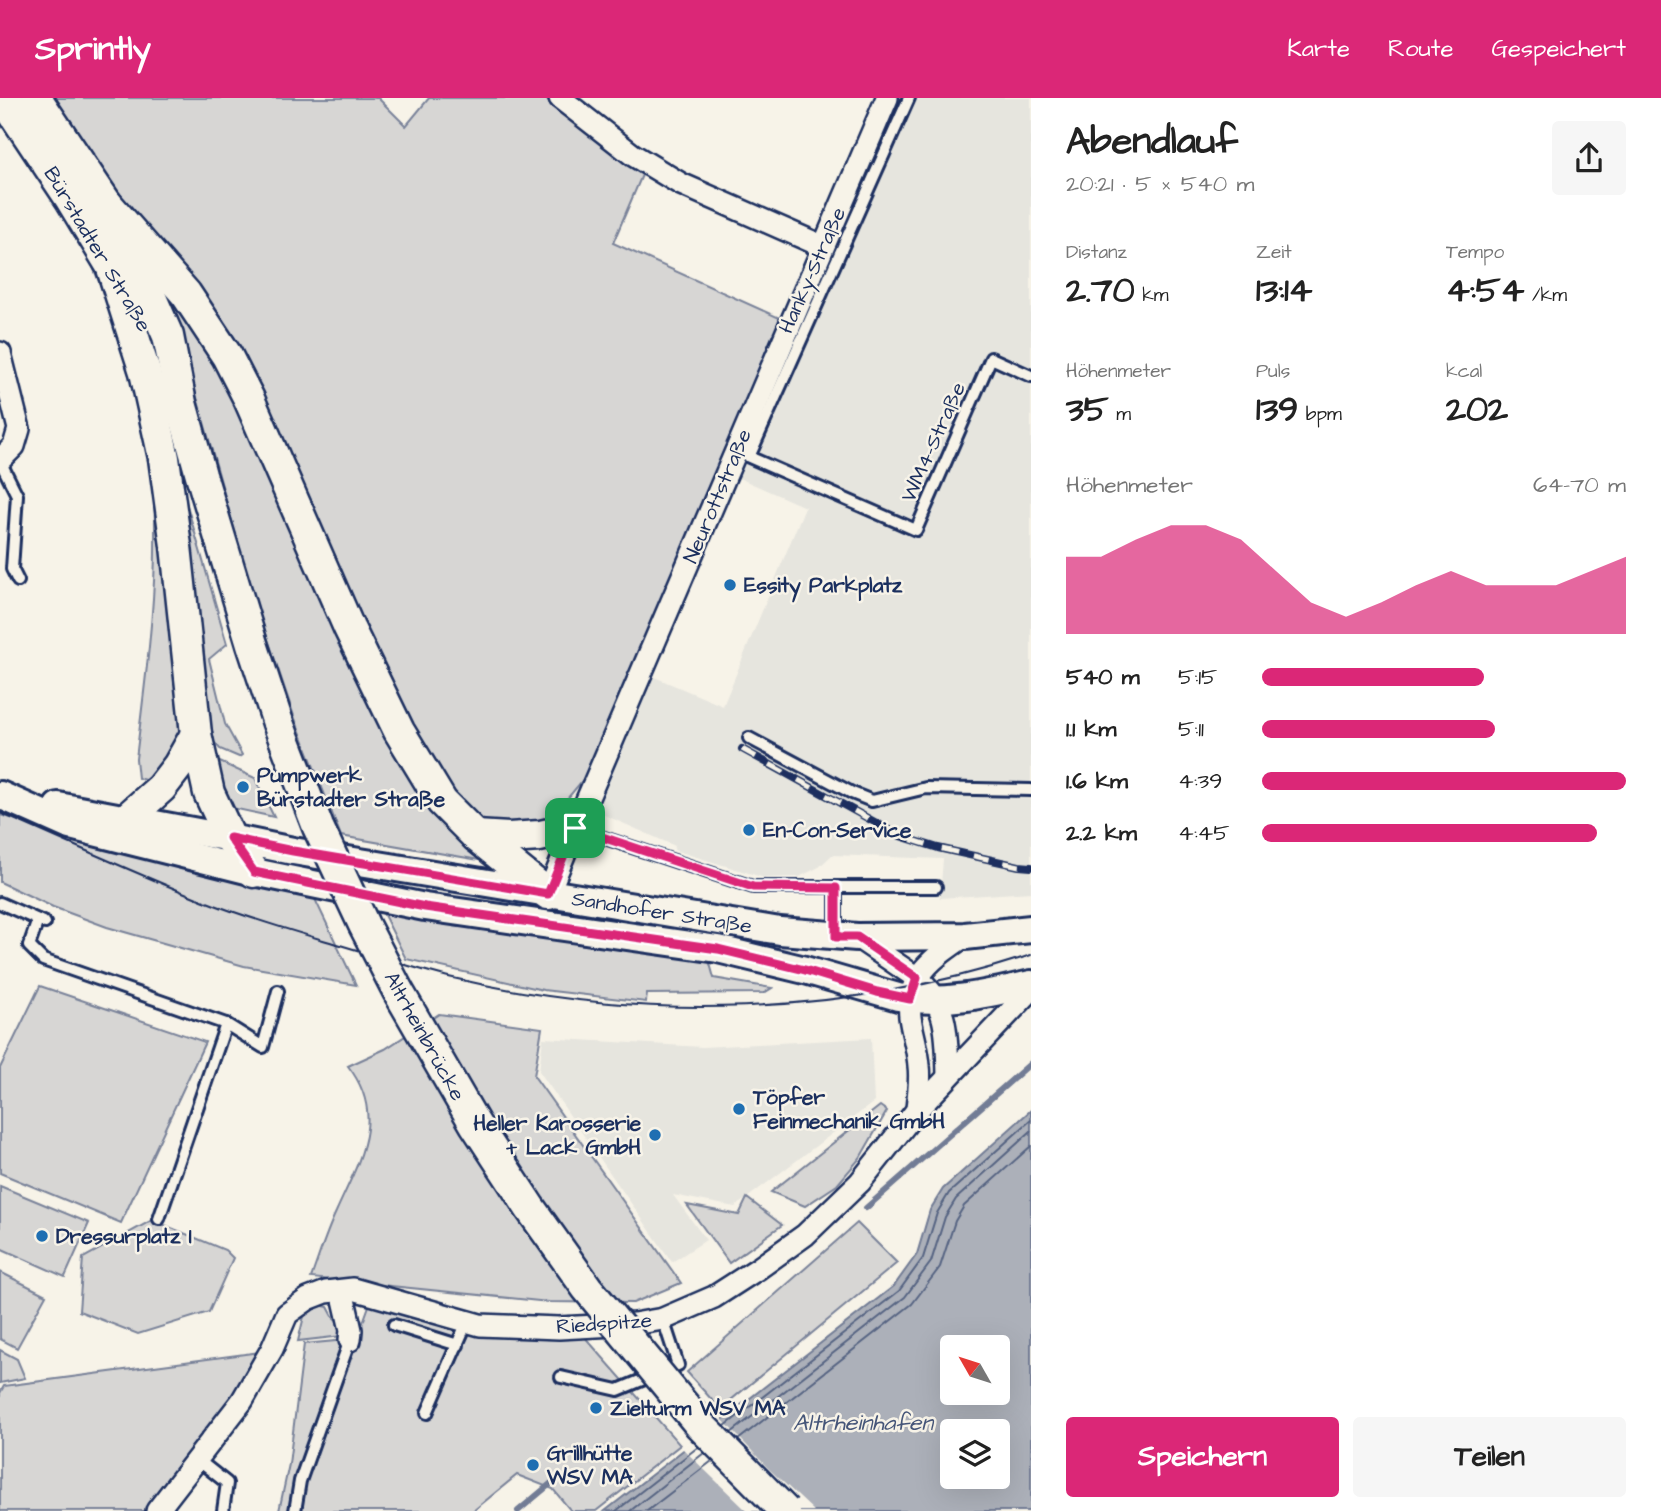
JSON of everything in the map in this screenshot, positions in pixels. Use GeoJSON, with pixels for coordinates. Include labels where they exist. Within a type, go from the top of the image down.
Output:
{"type":"FeatureCollection","features":[{"type":"Feature","properties":{"kind":"main road","name":"Bürstadter Straße"},"geometry":{"type":"LineString","coordinates":[[7,98],[12,111],[111,265],[154,344],[181,403]]}},
{"type":"Feature","properties":{"kind":"main road","name":"Bürstadter Straße"},"geometry":{"type":"LineString","coordinates":[[36,98],[107,204],[168,335],[181,403],[278,723]]}},
{"type":"Feature","properties":{"kind":"main road"},"geometry":{"type":"LineString","coordinates":[[107,204],[186,294],[227,356],[249,399],[349,628],[399,731],[442,802],[476,836],[548,894]]}},
{"type":"Feature","properties":{"kind":"main road"},"geometry":{"type":"LineString","coordinates":[[111,265],[145,372],[163,458],[179,572],[196,734],[209,793],[230,838],[254,872]]}},
{"type":"Feature","properties":{"kind":"main road","name":"Altrheinbrücke"},"geometry":{"type":"LineString","coordinates":[[278,723],[318,827],[364,925],[398,991],[475,1124],[587,1288],[700,1425],[785,1511]]}},
{"type":"Feature","properties":{"kind":"main road"},"geometry":{"type":"LineString","coordinates":[[126,819],[161,788],[178,766],[196,734]]}},
{"type":"Feature","properties":{"kind":"main road"},"geometry":{"type":"LineString","coordinates":[[476,836],[540,836],[575,828]]}},
{"type":"Feature","properties":{"kind":"street"},"geometry":{"type":"LineString","coordinates":[[560,98],[633,155],[681,184],[822,246]]}},
{"type":"Feature","properties":{"kind":"street","name":"Neurottstraße"},"geometry":{"type":"LineString","coordinates":[[548,894],[887,98]]}},
{"type":"Feature","properties":{"kind":"street"},"geometry":{"type":"LineString","coordinates":[[0,353],[19,429],[14,446],[0,461]]}},
{"type":"Feature","properties":{"kind":"street","name":"Sandhofer Straße"},"geometry":{"type":"LineString","coordinates":[[4,797],[293,851],[780,931],[846,937],[965,936],[1031,929]]}},
{"type":"Feature","properties":{"kind":"street","name":"Sandhofer Straße"},"geometry":{"type":"LineString","coordinates":[[4,797],[70,826],[254,872],[425,907],[718,949],[805,970],[877,992],[914,988],[937,999],[980,996],[1031,984]]}},
{"type":"Feature","properties":{"kind":"street"},"geometry":{"type":"LineString","coordinates":[[543,924],[548,894]]}},
{"type":"Feature","properties":{"kind":"street"},"geometry":{"type":"LineString","coordinates":[[917,1110],[920,1066],[911,1018],[914,988],[942,951],[965,936]]}},
{"type":"Feature","properties":{"kind":"street"},"geometry":{"type":"LineString","coordinates":[[846,937],[914,988]]}},
{"type":"Feature","properties":{"kind":"street","name":"Riedspitze"},"geometry":{"type":"LineString","coordinates":[[158,1511],[242,1401],[272,1349],[287,1314],[308,1299],[326,1292],[353,1289],[480,1325],[559,1328],[634,1324],[663,1319],[714,1297],[805,1235],[860,1182],[917,1110],[1031,990]]}},
{"type":"Feature","properties":{"kind":"street"},"geometry":{"type":"LineString","coordinates":[[937,999],[947,1030],[948,1077]]}},
{"type":"Feature","properties":{"kind":"street"},"geometry":{"type":"LineString","coordinates":[[342,1290],[351,1330],[349,1340]]}},
{"type":"Feature","properties":{"kind":"lane","name":"Hanky-Straße"},"geometry":{"type":"LineString","coordinates":[[749,457],[909,98]]}},
{"type":"Feature","properties":{"kind":"lane","name":"WM4-Straße"},"geometry":{"type":"LineString","coordinates":[[749,457],[916,530],[991,358],[1031,376]]}},
{"type":"Feature","properties":{"kind":"lane"},"geometry":{"type":"LineString","coordinates":[[0,461],[17,495],[12,569],[19,581]]}},
{"type":"Feature","properties":{"kind":"lane"},"geometry":{"type":"LineString","coordinates":[[749,738],[872,801],[926,788],[1031,790]]}},
{"type":"Feature","properties":{"kind":"lane"},"geometry":{"type":"LineString","coordinates":[[575,828],[753,887],[936,887]]}},
{"type":"Feature","properties":{"kind":"lane"},"geometry":{"type":"LineString","coordinates":[[836,888],[846,937]]}},
{"type":"Feature","properties":{"kind":"lane"},"geometry":{"type":"LineString","coordinates":[[0,903],[41,922],[29,946],[43,961],[226,1024],[263,1047],[278,991]]}},
{"type":"Feature","properties":{"kind":"lane"},"geometry":{"type":"LineString","coordinates":[[159,1219],[226,1024]]}},
{"type":"Feature","properties":{"kind":"lane"},"geometry":{"type":"LineString","coordinates":[[561,1377],[618,1390],[678,1365],[663,1319]]}},
{"type":"Feature","properties":{"kind":"lane"},"geometry":{"type":"LineString","coordinates":[[427,1413],[467,1321]]}},
{"type":"Feature","properties":{"kind":"lane"},"geometry":{"type":"LineString","coordinates":[[394,1325],[458,1345]]}},
{"type":"Feature","properties":{"kind":"lane"},"geometry":{"type":"LineString","coordinates":[[295,1511],[300,1482],[349,1340]]}},
{"type":"Feature","properties":{"kind":"lane"},"geometry":{"type":"LineString","coordinates":[[198,1460],[228,1483],[223,1511]]}},
{"type":"Feature","properties":{"kind":"shaded area"},"geometry":{"type":"Polygon","coordinates":[[[50,98],[378,98],[406,126],[429,98],[546,98],[642,175],[613,243],[784,320],[591,770],[543,828],[503,827],[474,817],[445,786],[410,726],[274,423],[50,98]]]}},
{"type":"Feature","properties":{"kind":"shaded area"},"geometry":{"type":"Polygon","coordinates":[[[898,98],[1031,98],[1031,892],[940,898],[943,859],[832,855],[819,867],[799,877],[765,878],[674,850],[675,846],[593,810],[652,676],[723,706],[805,507],[732,475],[898,98]]]}},
{"type":"Feature","properties":{"kind":"shaded area"},"geometry":{"type":"Polygon","coordinates":[[[84,245],[97,259],[150,417],[182,741],[155,783],[138,778],[136,759],[154,577],[153,485],[148,440],[127,357],[84,245]]]}},
{"type":"Feature","properties":{"kind":"shaded area"},"geometry":{"type":"Polygon","coordinates":[[[143,257],[229,378],[391,735],[485,861],[341,836],[294,716],[252,592],[185,355],[143,257]]]}},
{"type":"Feature","properties":{"kind":"shaded area"},"geometry":{"type":"Polygon","coordinates":[[[171,450],[227,644],[209,659],[225,724],[242,755],[239,757],[220,749],[208,735],[171,450]]]}},
{"type":"Feature","properties":{"kind":"shaded area"},"geometry":{"type":"Polygon","coordinates":[[[211,758],[255,778],[274,817],[223,806],[211,758]]]}},
{"type":"Feature","properties":{"kind":"shaded area"},"geometry":{"type":"Polygon","coordinates":[[[0,815],[315,899],[356,985],[244,966],[107,927],[53,907],[0,882],[0,815]]]}},
{"type":"Feature","properties":{"kind":"shaded area"},"geometry":{"type":"Polygon","coordinates":[[[380,907],[709,960],[714,978],[772,988],[764,993],[647,994],[646,1002],[543,990],[406,959],[380,907]]]}},
{"type":"Feature","properties":{"kind":"shaded area"},"geometry":{"type":"Polygon","coordinates":[[[40,986],[205,1042],[121,1223],[0,1173],[0,1068],[40,986]]]}},
{"type":"Feature","properties":{"kind":"shaded area"},"geometry":{"type":"Polygon","coordinates":[[[439,1014],[542,1028],[534,1076],[681,1283],[633,1303],[549,1302],[311,1278],[365,1139],[368,1121],[366,1103],[360,1085],[348,1066],[385,1049],[439,1014]]]}},
{"type":"Feature","properties":{"kind":"shaded area"},"geometry":{"type":"Polygon","coordinates":[[[543,1038],[703,1047],[871,1038],[874,1102],[735,1207],[673,1195],[706,1240],[672,1262],[539,1071],[543,1038]]]}},
{"type":"Feature","properties":{"kind":"shaded area"},"geometry":{"type":"Polygon","coordinates":[[[880,1106],[887,1111],[860,1158],[837,1185],[805,1206],[771,1192],[880,1106]]]}},
{"type":"Feature","properties":{"kind":"shaded area","name":"Dressurplatz I"},"geometry":{"type":"Polygon","coordinates":[[[0,1186],[89,1223],[65,1277],[0,1248],[0,1186]]]}},
{"type":"Feature","properties":{"kind":"shaded area"},"geometry":{"type":"Polygon","coordinates":[[[747,1198],[782,1225],[729,1263],[687,1205],[739,1215],[747,1198]]]}},
{"type":"Feature","properties":{"kind":"shaded area"},"geometry":{"type":"Polygon","coordinates":[[[152,1220],[225,1250],[233,1258],[209,1312],[138,1334],[79,1311],[83,1258],[152,1220]]]}},
{"type":"Feature","properties":{"kind":"shaded area"},"geometry":{"type":"Polygon","coordinates":[[[857,1223],[897,1263],[720,1409],[687,1372],[857,1223]]]}},
{"type":"Feature","properties":{"kind":"shaded area"},"geometry":{"type":"Polygon","coordinates":[[[0,1272],[46,1295],[17,1348],[0,1339],[0,1272]]]}},
{"type":"Feature","properties":{"kind":"shaded area"},"geometry":{"type":"Polygon","coordinates":[[[370,1303],[583,1335],[680,1445],[596,1511],[571,1511],[553,1489],[517,1475],[473,1511],[279,1511],[289,1464],[304,1344],[357,1339],[370,1303]]]}},
{"type":"Feature","properties":{"kind":"shaded area"},"geometry":{"type":"Polygon","coordinates":[[[319,1305],[328,1307],[334,1318],[343,1324],[342,1336],[298,1341],[306,1308],[319,1305]]]}},
{"type":"Feature","properties":{"kind":"shaded area"},"geometry":{"type":"Polygon","coordinates":[[[0,1350],[17,1359],[25,1378],[0,1383],[0,1350]]]}},
{"type":"Feature","properties":{"kind":"shaded area"},"geometry":{"type":"Polygon","coordinates":[[[260,1352],[189,1460],[149,1511],[0,1511],[0,1393],[4,1386],[260,1352]]]}},
{"type":"Feature","properties":{"kind":"water","name":"Altrheinhafen"},"geometry":{"type":"Polygon","coordinates":[[[1031,1110],[1031,1511],[605,1511],[894,1286],[917,1254],[930,1210],[943,1189],[1031,1110]]]}},
{"type":"Feature","properties":{"kind":"pier"},"geometry":{"type":"Polygon","coordinates":[[[720,1417],[768,1468],[814,1511],[747,1511],[681,1447],[720,1417]]]}},
{"type":"Feature","properties":{"kind":"waterway"},"geometry":{"type":"LineString","coordinates":[[866,1208],[1031,1063]]}},
{"type":"Feature","properties":{"kind":"waterway"},"geometry":{"type":"LineString","coordinates":[[518,1511],[555,1480]]}},
{"type":"Feature","properties":{"kind":"tram line"},"geometry":{"type":"LineString","coordinates":[[0,813],[207,902],[290,930],[453,978],[597,1002],[671,1007],[817,1001],[889,991],[961,975],[1031,955]]}},
{"type":"Feature","properties":{"kind":"railway"},"geometry":{"type":"LineString","coordinates":[[742,749],[900,836],[938,848],[1031,867]]}},
{"type":"Feature","properties":{"kind":"place","name":"Essity Parkplatz"},"geometry":{"type":"Point","coordinates":[730,585]}},
{"type":"Feature","properties":{"kind":"place","name":"Pumpwerk Bürstadter Straße"},"geometry":{"type":"Point","coordinates":[243,787]}},
{"type":"Feature","properties":{"kind":"place","name":"En-Con-Service"},"geometry":{"type":"Point","coordinates":[749,830]}},
{"type":"Feature","properties":{"kind":"place","name":"Töpfer Feinmechanik GmbH"},"geometry":{"type":"Point","coordinates":[739,1109]}},
{"type":"Feature","properties":{"kind":"place","name":"Heller Karosserie + Lack GmbH"},"geometry":{"type":"Point","coordinates":[655,1135]}},
{"type":"Feature","properties":{"kind":"place","name":"Dressurplatz I"},"geometry":{"type":"Point","coordinates":[42,1236]}},
{"type":"Feature","properties":{"kind":"place","name":"Zielturm WSV MA"},"geometry":{"type":"Point","coordinates":[596,1408]}},
{"type":"Feature","properties":{"kind":"place","name":"Grillhütte WSV MA"},"geometry":{"type":"Point","coordinates":[533,1465]}},
{"type":"Feature","properties":{"kind":"route"},"geometry":{"type":"LineString","coordinates":[[575,828],[753,887],[836,888],[836,937],[857,937],[917,978],[910,999],[718,949],[425,907],[254,872],[230,838],[548,894],[575,828]]}}]}
